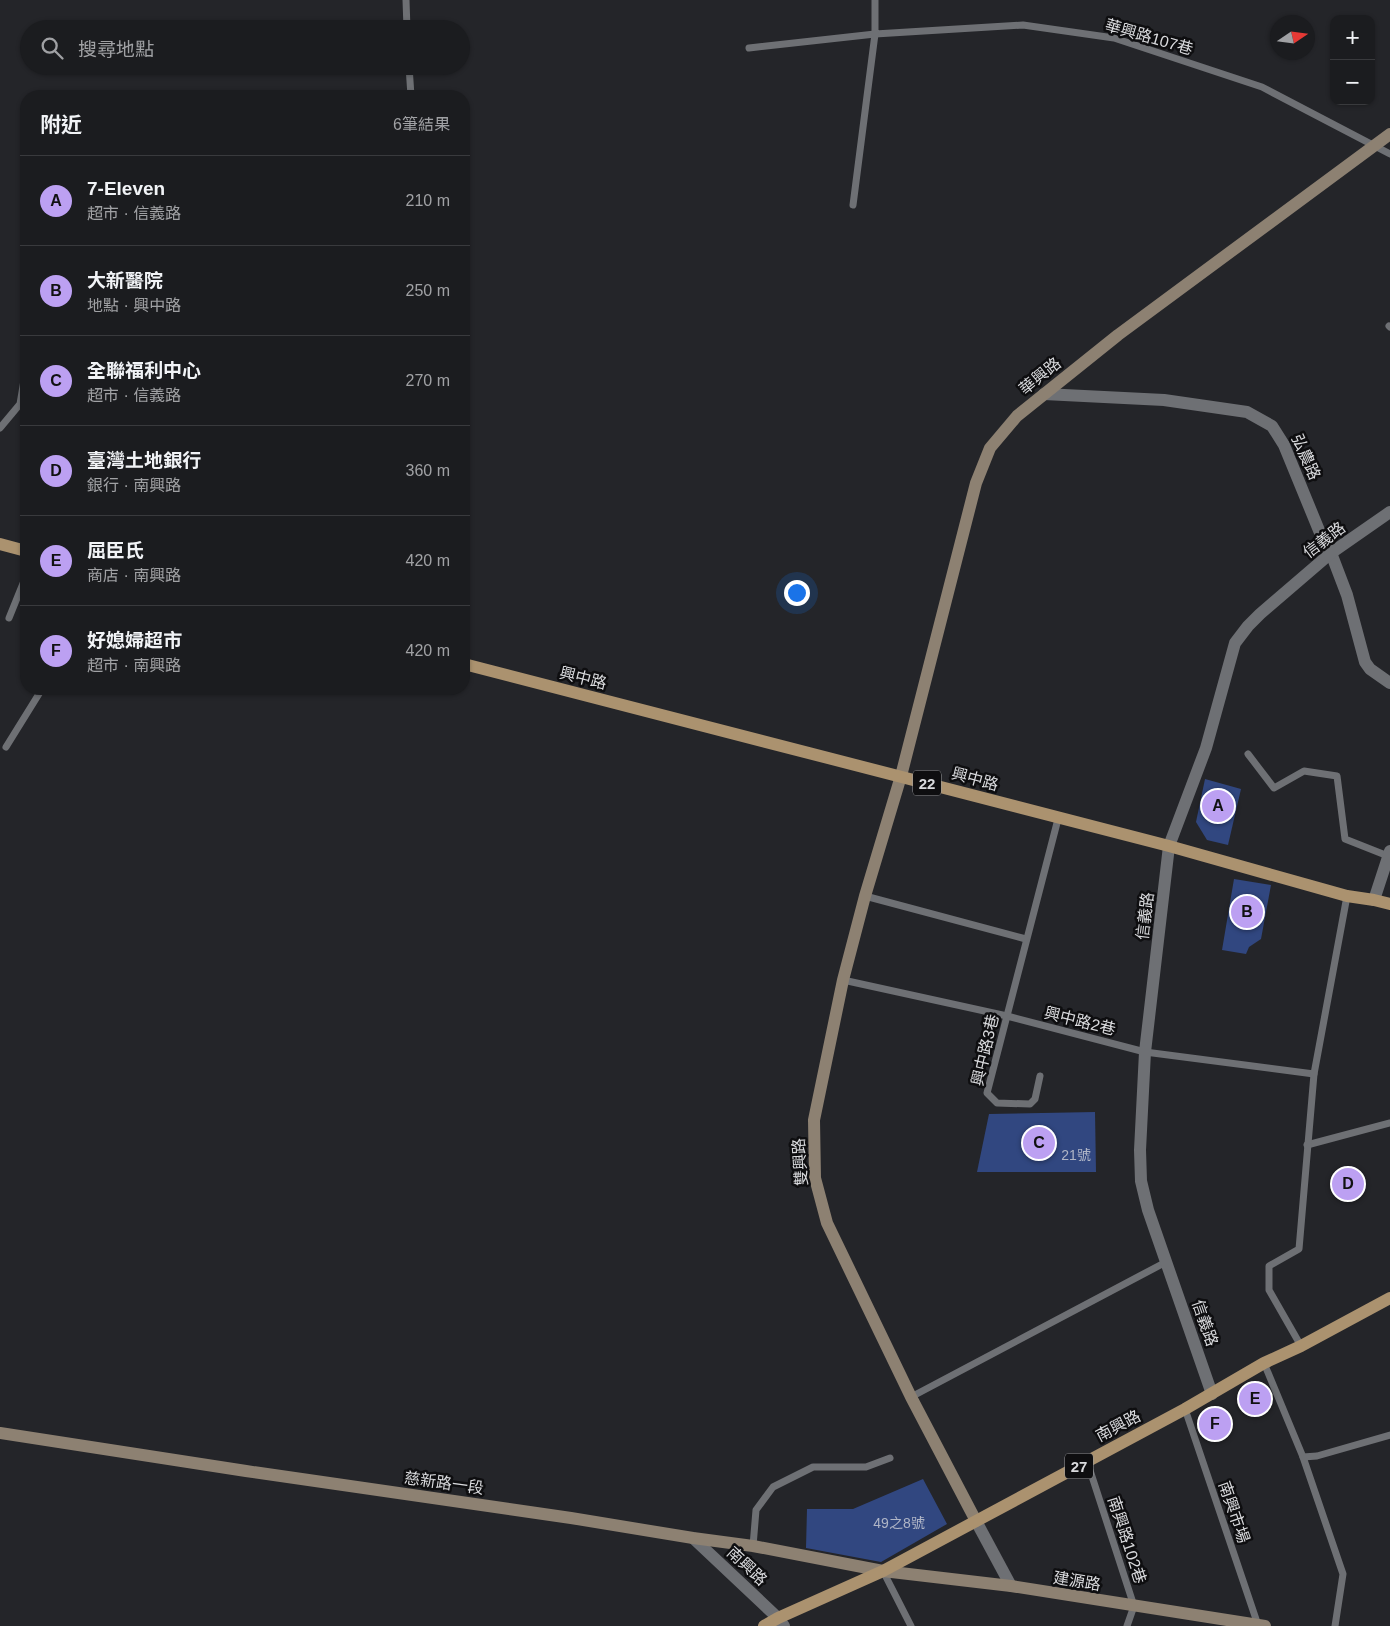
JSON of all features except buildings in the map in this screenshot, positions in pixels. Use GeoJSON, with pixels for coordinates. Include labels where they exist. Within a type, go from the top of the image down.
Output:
{"type":"FeatureCollection","features":[{"type":"Feature","properties":{"kind":"main road","name":"華興路"},"geometry":{"type":"LineString","coordinates":[[901,776],[976,483],[990,448],[1017,416],[1118,334],[1390,134]]}},
{"type":"Feature","properties":{"kind":"main road"},"geometry":{"type":"LineString","coordinates":[[0,544],[20,549]]}},
{"type":"Feature","properties":{"kind":"main road","name":"興中路"},"geometry":{"type":"LineString","coordinates":[[470,666],[1169,846],[1347,896],[1390,904]]}},
{"type":"Feature","properties":{"kind":"main road","name":"雙興路"},"geometry":{"type":"LineString","coordinates":[[901,776],[865,896],[843,980],[814,1120],[815,1178],[827,1223],[911,1397],[976,1521]]}},
{"type":"Feature","properties":{"kind":"main road","name":"南興路"},"geometry":{"type":"LineString","coordinates":[[764,1626],[781,1622],[883,1571],[1185,1409],[1264,1363],[1301,1346],[1390,1298]]}},
{"type":"Feature","properties":{"kind":"main road","name":"慈新路一段"},"geometry":{"type":"LineString","coordinates":[[0,1434],[753,1546],[883,1571]]}},
{"type":"Feature","properties":{"kind":"main road","name":"建源路"},"geometry":{"type":"LineString","coordinates":[[883,1571],[1011,1586],[1262,1625]]}},
{"type":"Feature","properties":{"kind":"street","name":"弘農路"},"geometry":{"type":"LineString","coordinates":[[1044,394],[1164,400],[1208,406],[1248,412],[1272,426],[1284,445],[1325,546],[1331,553],[1347,595],[1364,662],[1370,669],[1390,683]]}},
{"type":"Feature","properties":{"kind":"street","name":"信義路"},"geometry":{"type":"LineString","coordinates":[[1212,1394],[1148,1210],[1141,1181],[1140,1150],[1145,1052],[1169,846],[1206,748],[1235,643],[1260,614],[1331,553],[1390,512]]}},
{"type":"Feature","properties":{"kind":"street"},"geometry":{"type":"LineString","coordinates":[[1374,900],[1389,853]]}},
{"type":"Feature","properties":{"kind":"street"},"geometry":{"type":"LineString","coordinates":[[976,1521],[1011,1586]]}},
{"type":"Feature","properties":{"kind":"street","name":"南興路"},"geometry":{"type":"LineString","coordinates":[[693,1538],[781,1622]]}},
{"type":"Feature","properties":{"kind":"lane"},"geometry":{"type":"LineString","coordinates":[[406,0],[407,20]]}},
{"type":"Feature","properties":{"kind":"lane"},"geometry":{"type":"LineString","coordinates":[[853,205],[875,34],[875,0]]}},
{"type":"Feature","properties":{"kind":"lane","name":"華興路107巷"},"geometry":{"type":"LineString","coordinates":[[749,48],[875,34],[1023,25],[1114,38],[1262,87],[1390,154]]}},
{"type":"Feature","properties":{"kind":"lane"},"geometry":{"type":"LineString","coordinates":[[410,75],[411,90]]}},
{"type":"Feature","properties":{"kind":"lane"},"geometry":{"type":"LineString","coordinates":[[0,428],[20,404]]}},
{"type":"Feature","properties":{"kind":"lane"},"geometry":{"type":"LineString","coordinates":[[9,618],[20,591]]}},
{"type":"Feature","properties":{"kind":"lane"},"geometry":{"type":"LineString","coordinates":[[6,747],[38,695]]}},
{"type":"Feature","properties":{"kind":"lane"},"geometry":{"type":"LineString","coordinates":[[1248,754],[1274,788],[1304,771],[1337,776],[1345,839],[1389,853]]}},
{"type":"Feature","properties":{"kind":"lane","name":"興中路3巷"},"geometry":{"type":"LineString","coordinates":[[1040,1076],[1035,1099],[1030,1104],[997,1103],[987,1093],[1058,818]]}},
{"type":"Feature","properties":{"kind":"lane"},"geometry":{"type":"LineString","coordinates":[[865,896],[1026,939]]}},
{"type":"Feature","properties":{"kind":"lane"},"geometry":{"type":"LineString","coordinates":[[1301,1346],[1269,1290],[1269,1266],[1299,1249],[1314,1074],[1347,896]]}},
{"type":"Feature","properties":{"kind":"lane","name":"興中路2巷"},"geometry":{"type":"LineString","coordinates":[[843,980],[1007,1016],[1145,1052],[1314,1074]]}},
{"type":"Feature","properties":{"kind":"lane"},"geometry":{"type":"LineString","coordinates":[[1308,1145],[1390,1123]]}},
{"type":"Feature","properties":{"kind":"lane"},"geometry":{"type":"LineString","coordinates":[[911,1397],[1166,1262]]}},
{"type":"Feature","properties":{"kind":"lane"},"geometry":{"type":"LineString","coordinates":[[1264,1363],[1303,1457],[1343,1574],[1335,1626]]}},
{"type":"Feature","properties":{"kind":"lane","name":"南興市場"},"geometry":{"type":"LineString","coordinates":[[1185,1409],[1262,1625]]}},
{"type":"Feature","properties":{"kind":"lane"},"geometry":{"type":"LineString","coordinates":[[1303,1457],[1317,1456],[1390,1435]]}},
{"type":"Feature","properties":{"kind":"lane"},"geometry":{"type":"LineString","coordinates":[[753,1546],[756,1510],[772,1487],[813,1467],[866,1467],[890,1458]]}},
{"type":"Feature","properties":{"kind":"lane","name":"南興路102巷"},"geometry":{"type":"LineString","coordinates":[[1087,1461],[1134,1606],[1127,1626]]}},
{"type":"Feature","properties":{"kind":"lane"},"geometry":{"type":"LineString","coordinates":[[883,1571],[910,1626]]}},
{"type":"Feature","properties":{"kind":"place","name":"7-Eleven"},"geometry":{"type":"Point","coordinates":[1218,806]}},
{"type":"Feature","properties":{"kind":"place","name":"大新醫院"},"geometry":{"type":"Point","coordinates":[1247,912]}},
{"type":"Feature","properties":{"kind":"place","name":"全聯福利中心"},"geometry":{"type":"Point","coordinates":[1039,1143]}},
{"type":"Feature","properties":{"kind":"place","name":"臺灣土地銀行"},"geometry":{"type":"Point","coordinates":[1348,1184]}},
{"type":"Feature","properties":{"kind":"place","name":"屈臣氏"},"geometry":{"type":"Point","coordinates":[1255,1399]}},
{"type":"Feature","properties":{"kind":"place","name":"好媳婦超市"},"geometry":{"type":"Point","coordinates":[1215,1424]}}]}
